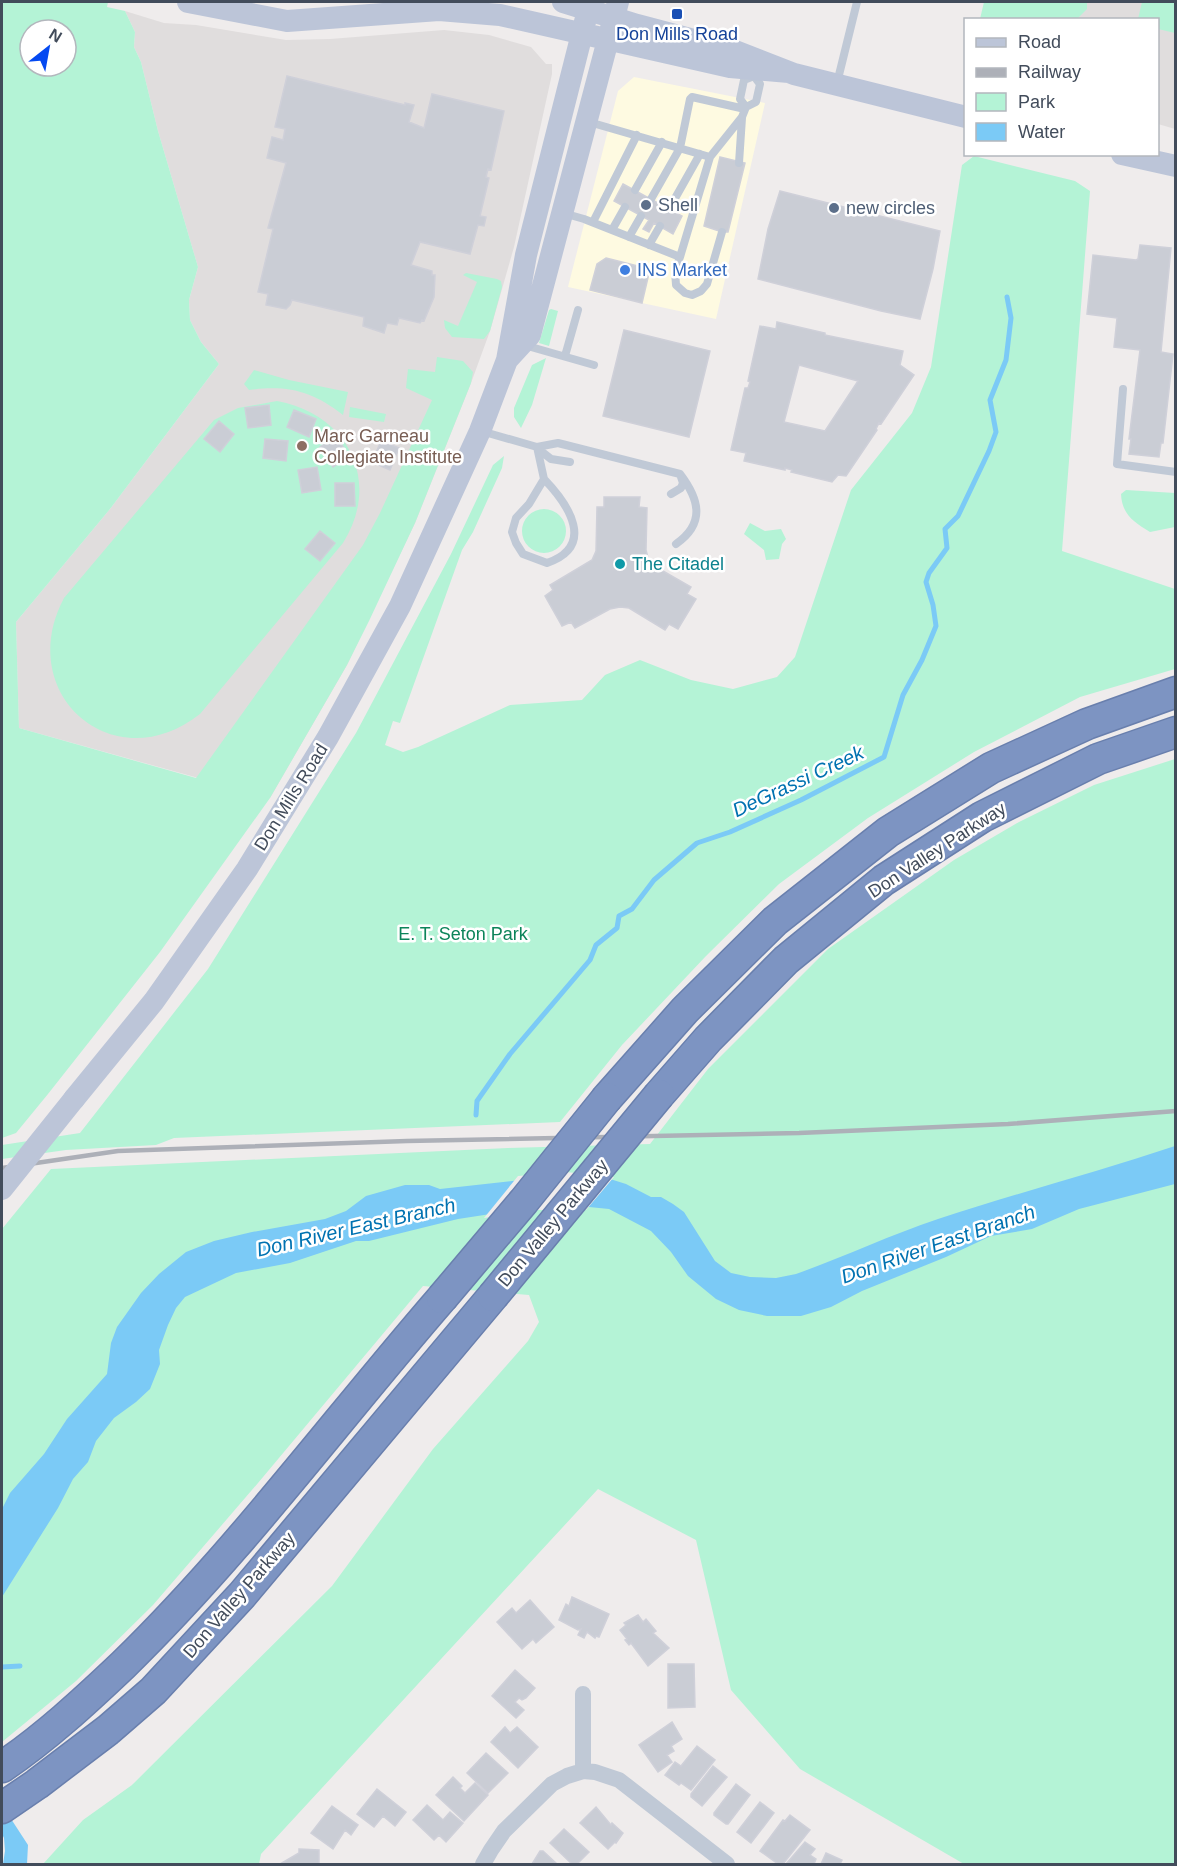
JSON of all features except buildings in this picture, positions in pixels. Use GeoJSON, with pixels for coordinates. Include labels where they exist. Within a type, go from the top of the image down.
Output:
{"type":"FeatureCollection","features":[{"type":"Feature","properties":{"kind":"highway","name":"Don Valley Parkway"},"geometry":{"type":"LineString","coordinates":[[10,1762],[98,1689],[161,1626],[250,1526],[524,1201],[607,1098],[685,1010],[775,921],[888,832],[991,768],[1088,724],[1176,692]]}},
{"type":"Feature","properties":{"kind":"highway","name":"Don Valley Parkway"},"geometry":{"type":"LineString","coordinates":[[2,1808],[37,1784],[153,1691],[242,1595],[658,1095],[708,1039],[786,960],[884,880],[982,817],[1098,759],[1176,732]]}},
{"type":"Feature","properties":{"kind":"main road"},"geometry":{"type":"LineString","coordinates":[[188,2],[287,21],[439,10],[500,15],[583,33],[613,19],[735,51],[789,72],[964,116]]}},
{"type":"Feature","properties":{"kind":"main road"},"geometry":{"type":"LineString","coordinates":[[220,8],[269,2]]}},
{"type":"Feature","properties":{"kind":"main road"},"geometry":{"type":"LineString","coordinates":[[563,2],[590,5],[613,19],[730,67],[754,73],[789,72]]}},
{"type":"Feature","properties":{"kind":"main road","name":"Don Mills Road"},"geometry":{"type":"LineString","coordinates":[[2,1189],[154,1001],[240,878],[328,737],[400,606],[514,352],[526,255],[590,5]]}},
{"type":"Feature","properties":{"kind":"main road","name":"Don Mills Road"},"geometry":{"type":"LineString","coordinates":[[514,352],[530,335],[613,19]]}},
{"type":"Feature","properties":{"kind":"main road"},"geometry":{"type":"LineString","coordinates":[[1131,156],[1176,166]]}},
{"type":"Feature","properties":{"kind":"street"},"geometry":{"type":"LineString","coordinates":[[583,1694],[583,1771]]}},
{"type":"Feature","properties":{"kind":"street"},"geometry":{"type":"LineString","coordinates":[[483,1864],[504,1831],[552,1784],[583,1771],[595,1772],[619,1780],[727,1864]]}},
{"type":"Feature","properties":{"kind":"lane"},"geometry":{"type":"LineString","coordinates":[[837,84],[857,2]]}},
{"type":"Feature","properties":{"kind":"lane"},"geometry":{"type":"LineString","coordinates":[[722,232],[707,284],[692,296],[685,293],[676,285],[675,271],[710,157],[744,111],[756,102],[760,84],[754,73],[744,80],[740,95],[744,111],[739,163]]}},
{"type":"Feature","properties":{"kind":"lane"},"geometry":{"type":"LineString","coordinates":[[651,199],[680,148],[692,97],[744,111]]}},
{"type":"Feature","properties":{"kind":"lane"},"geometry":{"type":"LineString","coordinates":[[586,121],[710,157]]}},
{"type":"Feature","properties":{"kind":"lane"},"geometry":{"type":"LineString","coordinates":[[593,222],[637,135]]}},
{"type":"Feature","properties":{"kind":"lane"},"geometry":{"type":"LineString","coordinates":[[635,190],[662,142]]}},
{"type":"Feature","properties":{"kind":"lane"},"geometry":{"type":"LineString","coordinates":[[669,209],[700,154]]}},
{"type":"Feature","properties":{"kind":"lane"},"geometry":{"type":"LineString","coordinates":[[612,230],[625,207]]}},
{"type":"Feature","properties":{"kind":"lane"},"geometry":{"type":"LineString","coordinates":[[562,213],[593,222],[680,257]]}},
{"type":"Feature","properties":{"kind":"lane"},"geometry":{"type":"LineString","coordinates":[[629,237],[641,216]]}},
{"type":"Feature","properties":{"kind":"lane"},"geometry":{"type":"LineString","coordinates":[[650,245],[660,226]]}},
{"type":"Feature","properties":{"kind":"lane"},"geometry":{"type":"LineString","coordinates":[[565,356],[578,310]]}},
{"type":"Feature","properties":{"kind":"lane"},"geometry":{"type":"LineString","coordinates":[[514,352],[565,356],[594,365]]}},
{"type":"Feature","properties":{"kind":"lane"},"geometry":{"type":"LineString","coordinates":[[1123,388],[1117,464],[1176,472]]}},
{"type":"Feature","properties":{"kind":"lane"},"geometry":{"type":"LineString","coordinates":[[480,431],[537,447],[551,459],[570,462]]}},
{"type":"Feature","properties":{"kind":"lane"},"geometry":{"type":"LineString","coordinates":[[537,447],[558,443],[680,474],[694,496],[697,506],[691,530],[676,544]]}},
{"type":"Feature","properties":{"kind":"lane"},"geometry":{"type":"LineString","coordinates":[[537,447],[544,479],[570,512],[575,535],[569,550],[560,559],[547,563],[523,554],[512,532],[516,518],[529,504],[544,479]]}},
{"type":"Feature","properties":{"kind":"lane"},"geometry":{"type":"LineString","coordinates":[[671,494],[681,488],[683,483],[680,474]]}},
{"type":"Feature","properties":{"kind":"shaded area"},"geometry":{"type":"Polygon","coordinates":[[[1030,2],[1175,2],[1175,129],[1159,124],[1159,18],[1026,18],[1030,2]]]}},
{"type":"Feature","properties":{"kind":"shaded area","name":"Marc Garneau Collegiate Institute"},"geometry":{"type":"Polygon","coordinates":[[[125,11],[164,23],[196,25],[286,40],[444,30],[489,35],[531,47],[546,64],[552,64],[552,74],[514,247],[490,331],[471,383],[415,523],[347,665],[270,798],[19,728],[16,622],[110,509],[219,364],[201,342],[190,320],[189,300],[198,267],[158,131],[141,62],[134,47],[135,32],[125,11]]]}},
{"type":"Feature","properties":{"kind":"shaded area"},"geometry":{"type":"Polygon","coordinates":[[[634,77],[765,103],[716,319],[568,287],[618,91],[634,77]]]}},
{"type":"Feature","properties":{"kind":"green space"},"geometry":{"type":"Polygon","coordinates":[[[2,2],[108,2],[107,7],[125,11],[135,32],[134,47],[141,62],[158,131],[198,267],[189,300],[190,320],[201,342],[219,364],[110,509],[16,622],[19,728],[196,778],[363,545],[380,513],[432,400],[406,388],[408,369],[435,372],[437,357],[463,361],[473,372],[471,383],[415,523],[369,621],[347,665],[270,798],[160,952],[16,1133],[2,1138],[2,2]]]}},
{"type":"Feature","properties":{"kind":"green space"},"geometry":{"type":"Polygon","coordinates":[[[984,2],[1087,2],[1087,9],[1078,18],[980,18],[984,2]]]}},
{"type":"Feature","properties":{"kind":"green space"},"geometry":{"type":"Polygon","coordinates":[[[1142,2],[1175,2],[1175,33],[1159,29],[1159,18],[1138,18],[1142,2]]]}},
{"type":"Feature","properties":{"kind":"green space","name":"E. T. Seton Park"},"geometry":{"type":"Polygon","coordinates":[[[974,156],[1075,181],[1090,191],[1062,551],[1175,589],[1175,669],[1080,697],[974,752],[868,818],[779,884],[706,956],[622,1045],[560,1122],[174,1138],[156,1145],[66,1150],[2,1159],[2,1145],[80,1133],[208,969],[356,733],[451,554],[493,465],[504,456],[502,468],[473,532],[462,550],[400,723],[393,721],[385,745],[403,752],[510,705],[582,700],[605,675],[640,660],[691,680],[733,689],[777,677],[795,657],[851,490],[912,413],[931,367],[962,165],[974,156]]]}},
{"type":"Feature","properties":{"kind":"green space"},"geometry":{"type":"Polygon","coordinates":[[[466,273],[501,281],[502,287],[490,331],[484,339],[452,337],[445,328],[444,320],[458,326],[477,282],[463,275],[466,273]]]}},
{"type":"Feature","properties":{"kind":"green space"},"geometry":{"type":"Polygon","coordinates":[[[551,309],[558,311],[549,346],[539,343],[551,309]]]}},
{"type":"Feature","properties":{"kind":"green space"},"geometry":{"type":"Polygon","coordinates":[[[546,358],[532,405],[521,428],[514,417],[514,408],[532,365],[546,358]]]}},
{"type":"Feature","properties":{"kind":"green space"},"geometry":{"type":"Polygon","coordinates":[[[254,370],[348,392],[343,415],[321,400],[288,389],[249,390],[244,384],[254,370]]]}},
{"type":"Feature","properties":{"kind":"green space"},"geometry":{"type":"Polygon","coordinates":[[[277,401],[302,408],[323,420],[339,435],[351,454],[358,474],[359,496],[354,520],[343,543],[200,714],[167,732],[135,738],[106,732],[81,718],[62,695],[52,666],[52,633],[64,598],[214,420],[238,408],[277,401]]]}},
{"type":"Feature","properties":{"kind":"green space"},"geometry":{"type":"Polygon","coordinates":[[[350,407],[386,414],[384,422],[349,417],[350,407]]]}},
{"type":"Feature","properties":{"kind":"green space"},"geometry":{"type":"Polygon","coordinates":[[[1126,490],[1175,493],[1175,527],[1150,532],[1139,525],[1126,513],[1121,494],[1126,490]]]}},
{"type":"Feature","properties":{"kind":"green space"},"geometry":{"type":"Polygon","coordinates":[[[544,509],[559,516],[566,531],[559,546],[544,553],[529,546],[522,531],[529,516],[544,509]]]}},
{"type":"Feature","properties":{"kind":"green space"},"geometry":{"type":"Polygon","coordinates":[[[750,523],[765,531],[781,529],[786,539],[782,544],[779,559],[766,560],[764,550],[744,534],[750,523]]]}},
{"type":"Feature","properties":{"kind":"green space"},"geometry":{"type":"Polygon","coordinates":[[[1175,759],[1175,1864],[964,1864],[800,1769],[731,1690],[696,1540],[598,1489],[261,1854],[259,1864],[43,1864],[83,1820],[132,1785],[332,1586],[433,1449],[528,1341],[539,1322],[529,1295],[423,1286],[153,1605],[76,1681],[2,1742],[2,1229],[51,1169],[508,1148],[650,1144],[708,1069],[828,949],[954,860],[1019,822],[1094,785],[1175,759]]]}},
{"type":"Feature","properties":{"kind":"water","name":"Don River East Branch"},"geometry":{"type":"Polygon","coordinates":[[[1175,1146],[1175,1184],[1079,1209],[1032,1229],[991,1236],[862,1291],[831,1307],[801,1316],[767,1316],[739,1310],[716,1299],[688,1276],[671,1252],[651,1231],[609,1209],[589,1207],[535,1207],[458,1219],[369,1241],[356,1241],[290,1263],[236,1273],[185,1297],[176,1308],[159,1350],[160,1364],[150,1389],[114,1418],[96,1441],[88,1462],[73,1479],[58,1508],[2,1597],[2,1509],[10,1493],[44,1454],[67,1419],[107,1374],[111,1343],[117,1327],[141,1293],[159,1274],[186,1252],[214,1241],[325,1219],[346,1211],[366,1196],[405,1185],[429,1185],[440,1189],[566,1175],[610,1179],[626,1184],[651,1197],[661,1197],[684,1212],[715,1261],[731,1273],[750,1277],[776,1278],[796,1274],[938,1219],[1175,1146]]]}},
{"type":"Feature","properties":{"kind":"water"},"geometry":{"type":"Polygon","coordinates":[[[2,1805],[28,1845],[27,1864],[3,1864],[5,1851],[2,1834],[2,1805]]]}},
{"type":"Feature","properties":{"kind":"pier"},"geometry":{"type":"Polygon","coordinates":[[[566,1172],[614,1177],[586,1210],[536,1210],[484,1218],[518,1176],[566,1172]]]}},
{"type":"Feature","properties":{"kind":"waterway","name":"DeGrassi Creek"},"geometry":{"type":"LineString","coordinates":[[476,1115],[477,1101],[510,1054],[590,960],[596,945],[617,928],[619,916],[632,909],[654,880],[697,843],[730,832],[801,800],[884,757],[903,695],[922,660],[936,626],[926,582],[929,573],[947,548],[945,529],[958,516],[996,432],[990,400],[1006,360],[1011,318],[1007,297]]}},
{"type":"Feature","properties":{"kind":"waterway"},"geometry":{"type":"LineString","coordinates":[[2,1667],[20,1666]]}},
{"type":"Feature","properties":{"kind":"railway"},"geometry":{"type":"LineString","coordinates":[[2,1168],[118,1151],[407,1141],[799,1133],[1008,1124],[1176,1111]]}},
{"type":"Feature","properties":{"kind":"place","name":"Don Mills Road"},"geometry":{"type":"Point","coordinates":[677,14]}},
{"type":"Feature","properties":{"kind":"place","name":"Shell"},"geometry":{"type":"Point","coordinates":[646,205]}},
{"type":"Feature","properties":{"kind":"place","name":"new circles"},"geometry":{"type":"Point","coordinates":[834,208]}},
{"type":"Feature","properties":{"kind":"place","name":"INS Market"},"geometry":{"type":"Point","coordinates":[625,270]}},
{"type":"Feature","properties":{"kind":"place","name":"Marc Garneau Collegiate Institute"},"geometry":{"type":"Point","coordinates":[302,446]}},
{"type":"Feature","properties":{"kind":"place","name":"The Citadel"},"geometry":{"type":"Point","coordinates":[620,564]}}]}
